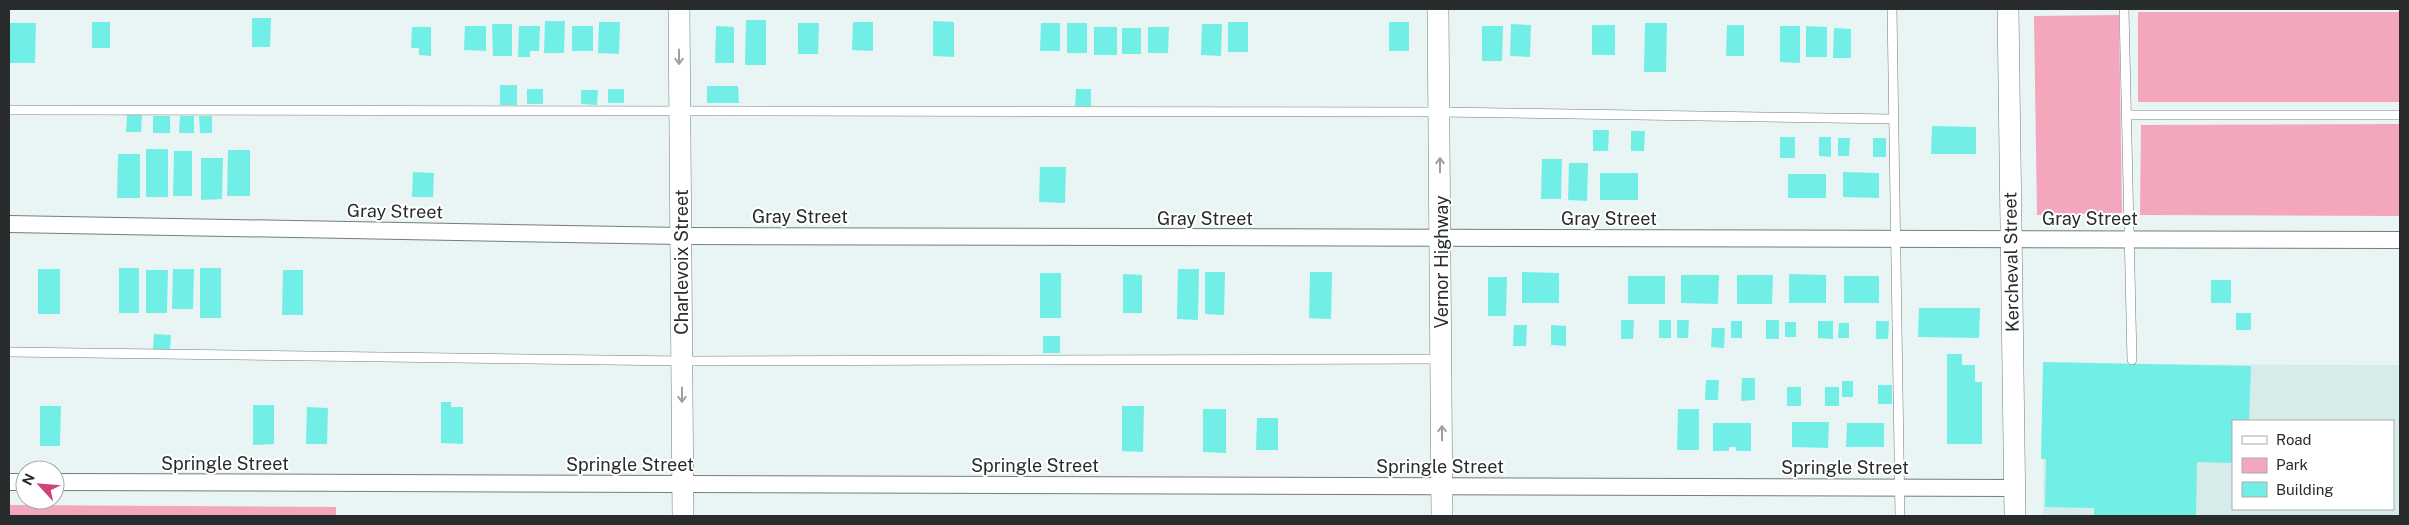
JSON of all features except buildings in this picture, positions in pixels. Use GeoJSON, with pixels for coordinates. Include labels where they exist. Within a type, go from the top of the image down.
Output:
{"type":"FeatureCollection","features":[{"type":"Feature","properties":{"kind":"street","name":"Charlevoix Street"},"geometry":{"type":"LineString","coordinates":[[679,9],[683,516]]}},
{"type":"Feature","properties":{"kind":"street","name":"Vernor Highway"},"geometry":{"type":"LineString","coordinates":[[1438,9],[1442,516]]}},
{"type":"Feature","properties":{"kind":"street","name":"Kercheval Street"},"geometry":{"type":"LineString","coordinates":[[2008,9],[2015,516]]}},
{"type":"Feature","properties":{"kind":"street","name":"Gray Street"},"geometry":{"type":"LineString","coordinates":[[9,224],[682,236],[2400,240]]}},
{"type":"Feature","properties":{"kind":"street","name":"Springle Street"},"geometry":{"type":"LineString","coordinates":[[65,482],[2014,488]]}},
{"type":"Feature","properties":{"kind":"lane"},"geometry":{"type":"LineString","coordinates":[[1892,9],[1900,516]]}},
{"type":"Feature","properties":{"kind":"lane"},"geometry":{"type":"LineString","coordinates":[[2124,9],[2132,360]]}},
{"type":"Feature","properties":{"kind":"lane"},"geometry":{"type":"LineString","coordinates":[[9,110],[1440,112],[1893,119]]}},
{"type":"Feature","properties":{"kind":"lane"},"geometry":{"type":"LineString","coordinates":[[2126,115],[2400,115]]}},
{"type":"Feature","properties":{"kind":"lane"},"geometry":{"type":"LineString","coordinates":[[9,352],[682,361],[1441,359]]}},
{"type":"Feature","properties":{"kind":"shaded area"},"geometry":{"type":"Polygon","coordinates":[[[2044,364],[2400,365],[2400,516],[2043,516],[2044,364]]]}},
{"type":"Feature","properties":{"kind":"green space"},"geometry":{"type":"Polygon","coordinates":[[[2138,12],[2400,12],[2400,102],[2138,102],[2138,12]]]}},
{"type":"Feature","properties":{"kind":"green space"},"geometry":{"type":"Polygon","coordinates":[[[2119,15],[2122,213],[2037,215],[2034,16],[2119,15]]]}},
{"type":"Feature","properties":{"kind":"green space"},"geometry":{"type":"Polygon","coordinates":[[[2400,124],[2400,216],[2140,215],[2141,125],[2400,124]]]}},
{"type":"Feature","properties":{"kind":"green space"},"geometry":{"type":"Polygon","coordinates":[[[9,505],[15,505],[15,510],[65,510],[65,505],[336,507],[336,516],[9,516],[9,505]]]}}]}
